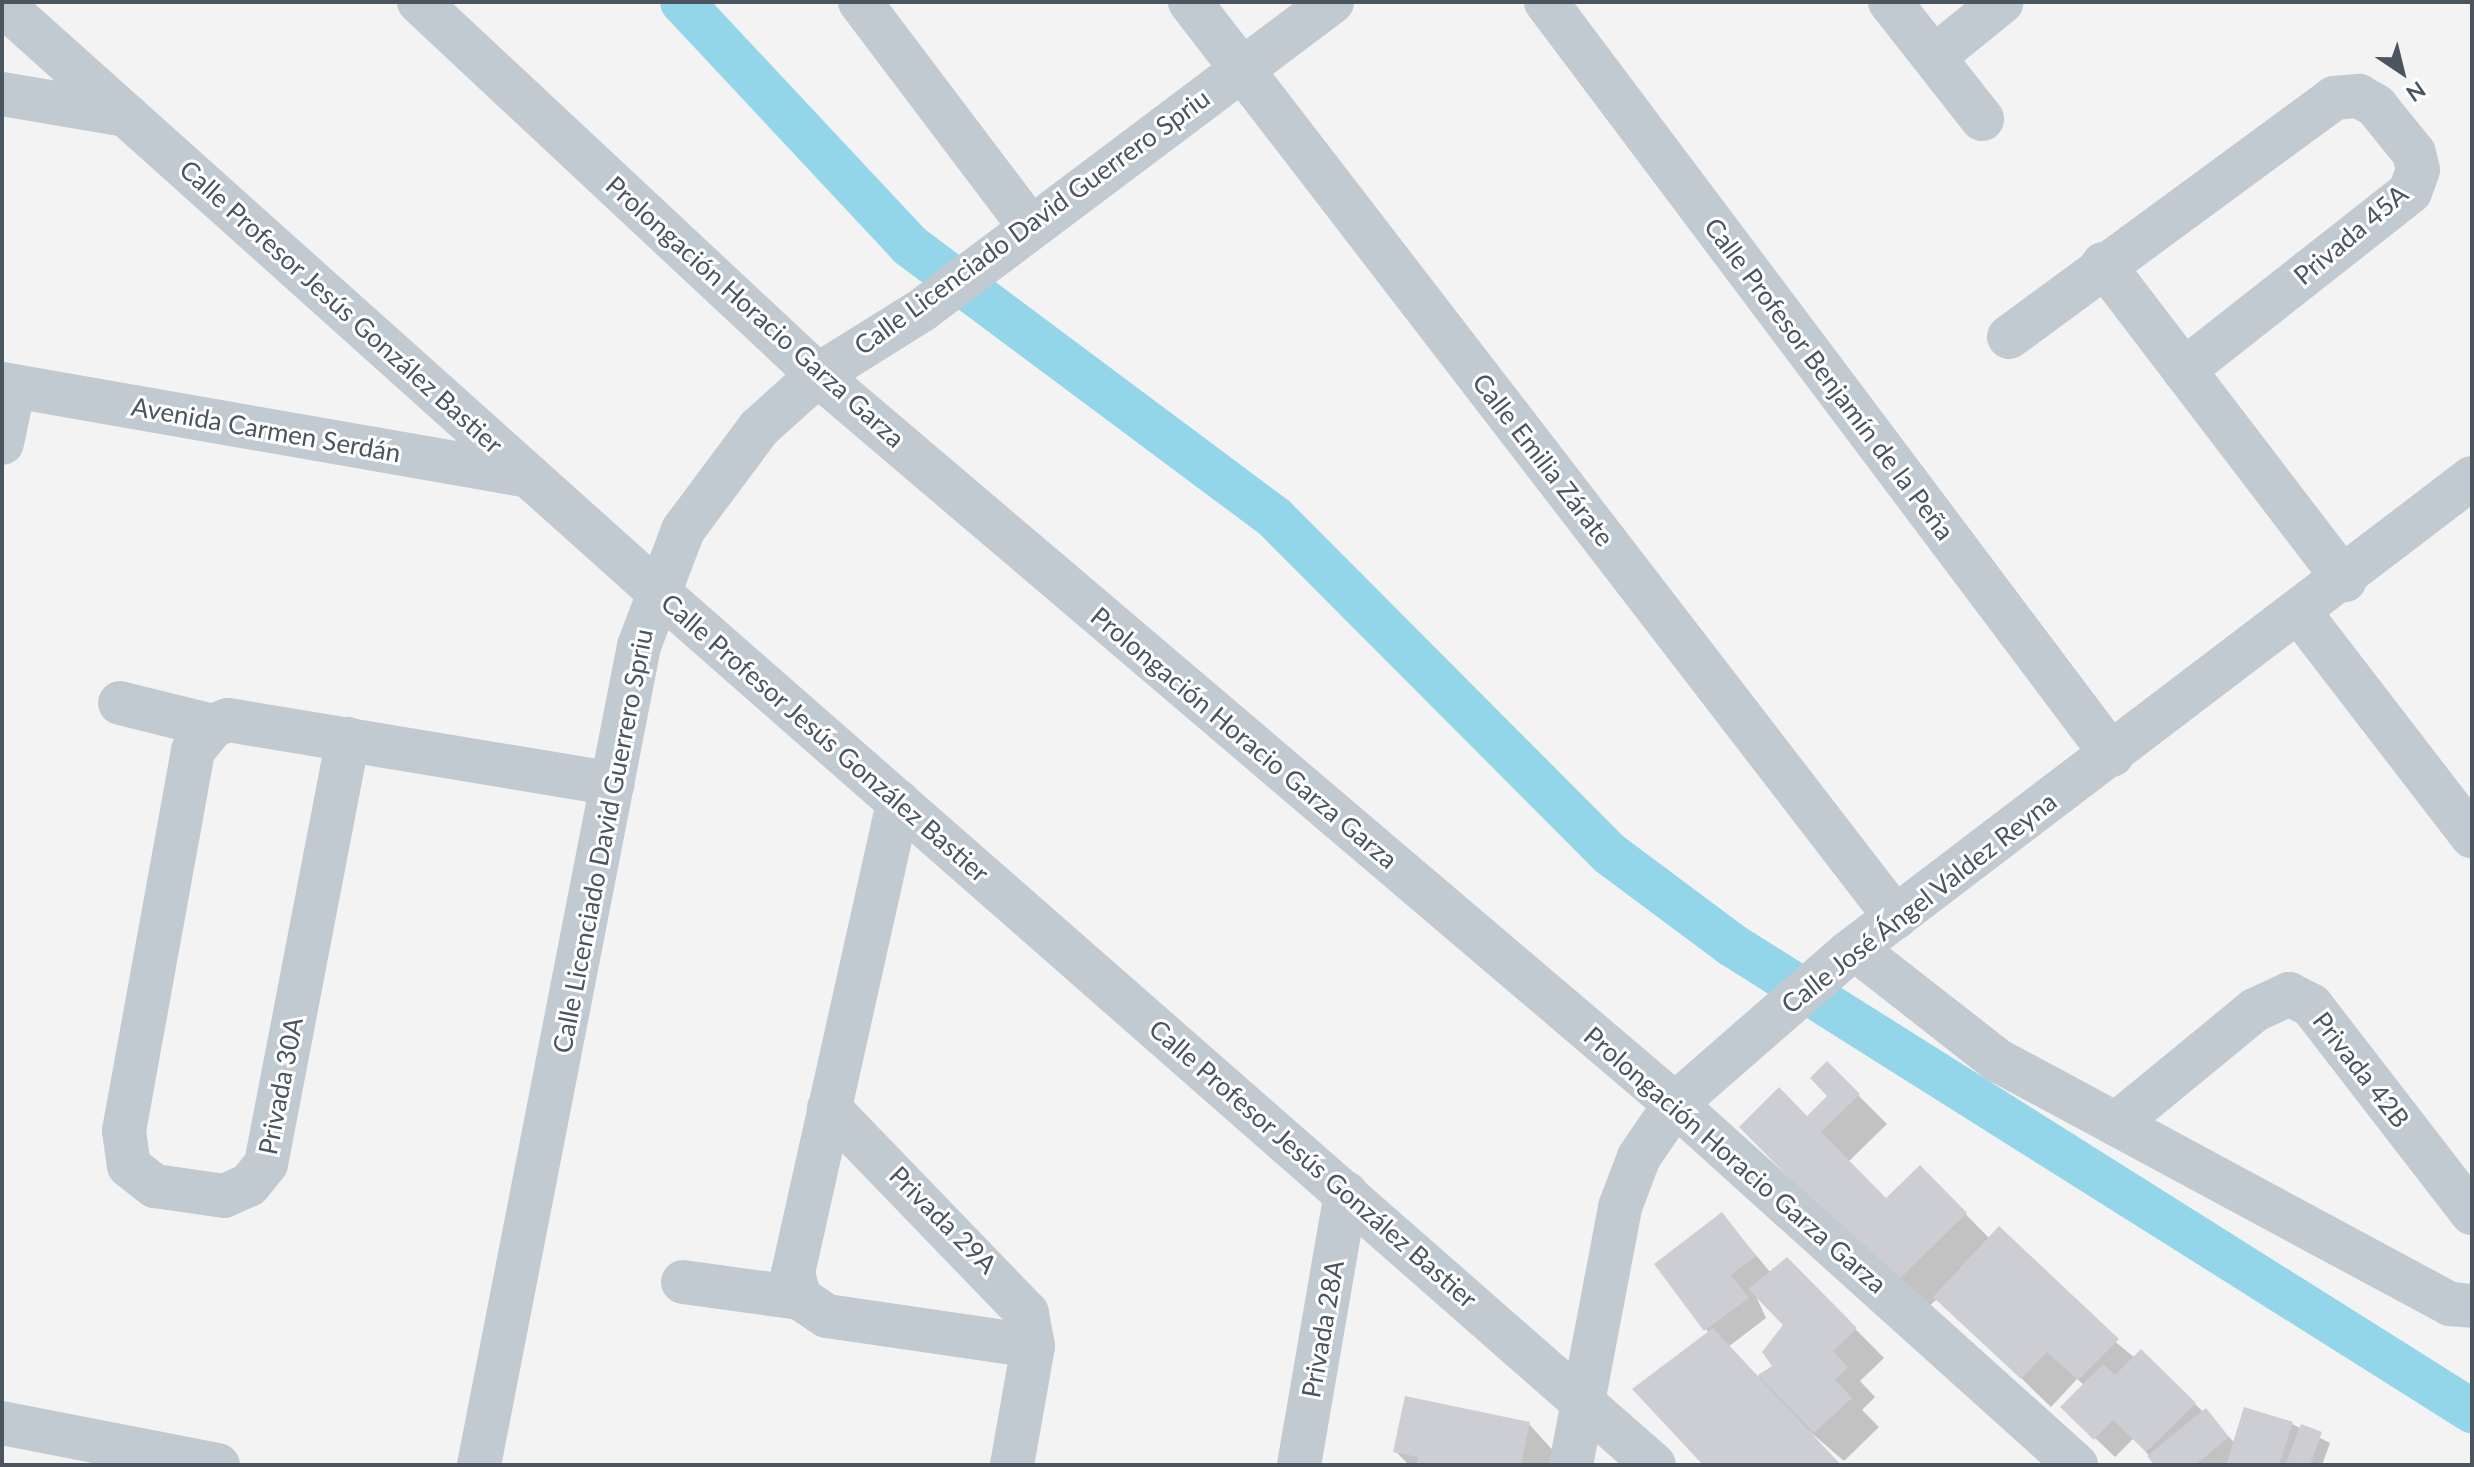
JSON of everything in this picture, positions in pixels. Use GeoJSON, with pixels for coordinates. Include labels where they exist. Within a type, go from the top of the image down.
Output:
{"type":"FeatureCollection","features":[{"type":"Feature","properties":{"kind":"street","name":"Prolongación Horacio Garza Garza"},"geometry":{"type":"LineString","coordinates":[[419,2],[818,375],[1675,1104],[2076,1465]]}},
{"type":"Feature","properties":{"kind":"street"},"geometry":{"type":"LineString","coordinates":[[860,2],[1030,227]]}},
{"type":"Feature","properties":{"kind":"street","name":"Calle Emilia Zárate"},"geometry":{"type":"LineString","coordinates":[[1190,2],[1896,918]]}},
{"type":"Feature","properties":{"kind":"street","name":"Calle Licenciado David Guerrero Spriu"},"geometry":{"type":"LineString","coordinates":[[479,1465],[613,784],[656,590],[714,485],[759,428],[818,375],[922,310],[1332,2]]}},
{"type":"Feature","properties":{"kind":"street","name":"Calle Profesor Benjamín de la Peña"},"geometry":{"type":"LineString","coordinates":[[1546,2],[2112,755]]}},
{"type":"Feature","properties":{"kind":"street"},"geometry":{"type":"LineString","coordinates":[[1890,2],[1982,119]]}},
{"type":"Feature","properties":{"kind":"street"},"geometry":{"type":"LineString","coordinates":[[1934,57],[2002,2]]}},
{"type":"Feature","properties":{"kind":"street","name":"Calle Profesor Jesús González Bastier"},"geometry":{"type":"LineString","coordinates":[[2,4],[656,590],[1654,1465]]}},
{"type":"Feature","properties":{"kind":"street"},"geometry":{"type":"LineString","coordinates":[[2,94],[126,115]]}},
{"type":"Feature","properties":{"kind":"street","name":"Privada 45A"},"geometry":{"type":"LineString","coordinates":[[2009,337],[2103,264],[2334,98],[2359,96],[2376,106],[2414,153],[2418,170],[2410,192],[2184,370]]}},
{"type":"Feature","properties":{"kind":"street"},"geometry":{"type":"LineString","coordinates":[[2103,264],[2345,580]]}},
{"type":"Feature","properties":{"kind":"street"},"geometry":{"type":"LineString","coordinates":[[2,443],[8,385]]}},
{"type":"Feature","properties":{"kind":"street","name":"Avenida Carmen Serdán"},"geometry":{"type":"LineString","coordinates":[[8,385],[529,476]]}},
{"type":"Feature","properties":{"kind":"street","name":"Calle José Ángel Valdez Reyna"},"geometry":{"type":"LineString","coordinates":[[1571,1465],[1620,1207],[1639,1157],[1675,1104],[1761,1025],[1852,951],[2345,580],[2472,478]]}},
{"type":"Feature","properties":{"kind":"street"},"geometry":{"type":"LineString","coordinates":[[2300,613],[2472,836]]}},
{"type":"Feature","properties":{"kind":"street"},"geometry":{"type":"LineString","coordinates":[[120,703],[213,726],[228,720],[613,784]]}},
{"type":"Feature","properties":{"kind":"street","name":"Privada 30A"},"geometry":{"type":"LineString","coordinates":[[213,726],[193,751],[124,1131],[129,1166],[155,1186],[224,1196],[249,1185],[266,1164],[348,739]]}},
{"type":"Feature","properties":{"kind":"street"},"geometry":{"type":"LineString","coordinates":[[800,1298],[793,1273],[898,802]]}},
{"type":"Feature","properties":{"kind":"street"},"geometry":{"type":"LineString","coordinates":[[1852,951],[1997,1060],[2450,1304],[2472,1306]]}},
{"type":"Feature","properties":{"kind":"street","name":"Privada 42B"},"geometry":{"type":"LineString","coordinates":[[2116,1124],[2255,1010],[2289,994],[2311,1005],[2472,1213]]}},
{"type":"Feature","properties":{"kind":"street","name":"Privada 29A"},"geometry":{"type":"LineString","coordinates":[[829,1108],[1015,1293],[1033,1346],[1012,1465]]}},
{"type":"Feature","properties":{"kind":"street","name":"Privada 28A"},"geometry":{"type":"LineString","coordinates":[[1299,1465],[1346,1193]]}},
{"type":"Feature","properties":{"kind":"street"},"geometry":{"type":"LineString","coordinates":[[683,1282],[800,1298],[827,1316],[1033,1346]]}},
{"type":"Feature","properties":{"kind":"street"},"geometry":{"type":"LineString","coordinates":[[2,1423],[218,1465]]}},
{"type":"Feature","properties":{"kind":"building"},"geometry":{"type":"Polygon","coordinates":[[[1827,1061],[1860,1094],[1821,1132],[1886,1198],[1920,1165],[1967,1213],[1894,1284],[1739,1127],[1779,1087],[1807,1116],[1827,1096],[1810,1078],[1827,1061]]]}},
{"type":"Feature","properties":{"kind":"building"},"geometry":{"type":"Polygon","coordinates":[[[1722,1212],[1756,1256],[1731,1275],[1749,1298],[1704,1331],[1654,1264],[1722,1212]]]}},
{"type":"Feature","properties":{"kind":"building"},"geometry":{"type":"Polygon","coordinates":[[[1999,1226],[2119,1339],[2078,1380],[2047,1352],[2021,1379],[1933,1297],[1999,1226]]]}},
{"type":"Feature","properties":{"kind":"building"},"geometry":{"type":"Polygon","coordinates":[[[1787,1257],[1857,1328],[1833,1351],[1848,1367],[1835,1380],[1852,1398],[1814,1433],[1758,1375],[1772,1366],[1762,1352],[1783,1325],[1748,1289],[1787,1257]]]}},
{"type":"Feature","properties":{"kind":"building"},"geometry":{"type":"Polygon","coordinates":[[[1713,1328],[1841,1465],[1703,1465],[1632,1389],[1713,1328]]]}},
{"type":"Feature","properties":{"kind":"building"},"geometry":{"type":"Polygon","coordinates":[[[2141,1349],[2196,1403],[2146,1452],[2113,1420],[2094,1440],[2060,1407],[2103,1364],[2115,1375],[2141,1349]]]}},
{"type":"Feature","properties":{"kind":"building"},"geometry":{"type":"Polygon","coordinates":[[[1405,1396],[1530,1422],[1521,1465],[1416,1465],[1418,1457],[1393,1452],[1405,1396]]]}},
{"type":"Feature","properties":{"kind":"building"},"geometry":{"type":"Polygon","coordinates":[[[2244,1407],[2293,1422],[2279,1465],[2226,1465],[2244,1407]]]}},
{"type":"Feature","properties":{"kind":"building"},"geometry":{"type":"Polygon","coordinates":[[[2206,1408],[2229,1437],[2195,1465],[2154,1465],[2147,1456],[2206,1408]]]}},
{"type":"Feature","properties":{"kind":"building"},"geometry":{"type":"Polygon","coordinates":[[[2301,1424],[2322,1432],[2310,1465],[2285,1465],[2301,1424]]]}},
{"type":"Feature","properties":{"kind":"waterway"},"geometry":{"type":"LineString","coordinates":[[682,2],[909,245],[1275,518],[1610,854],[1732,945],[2472,1411]]}}]}
